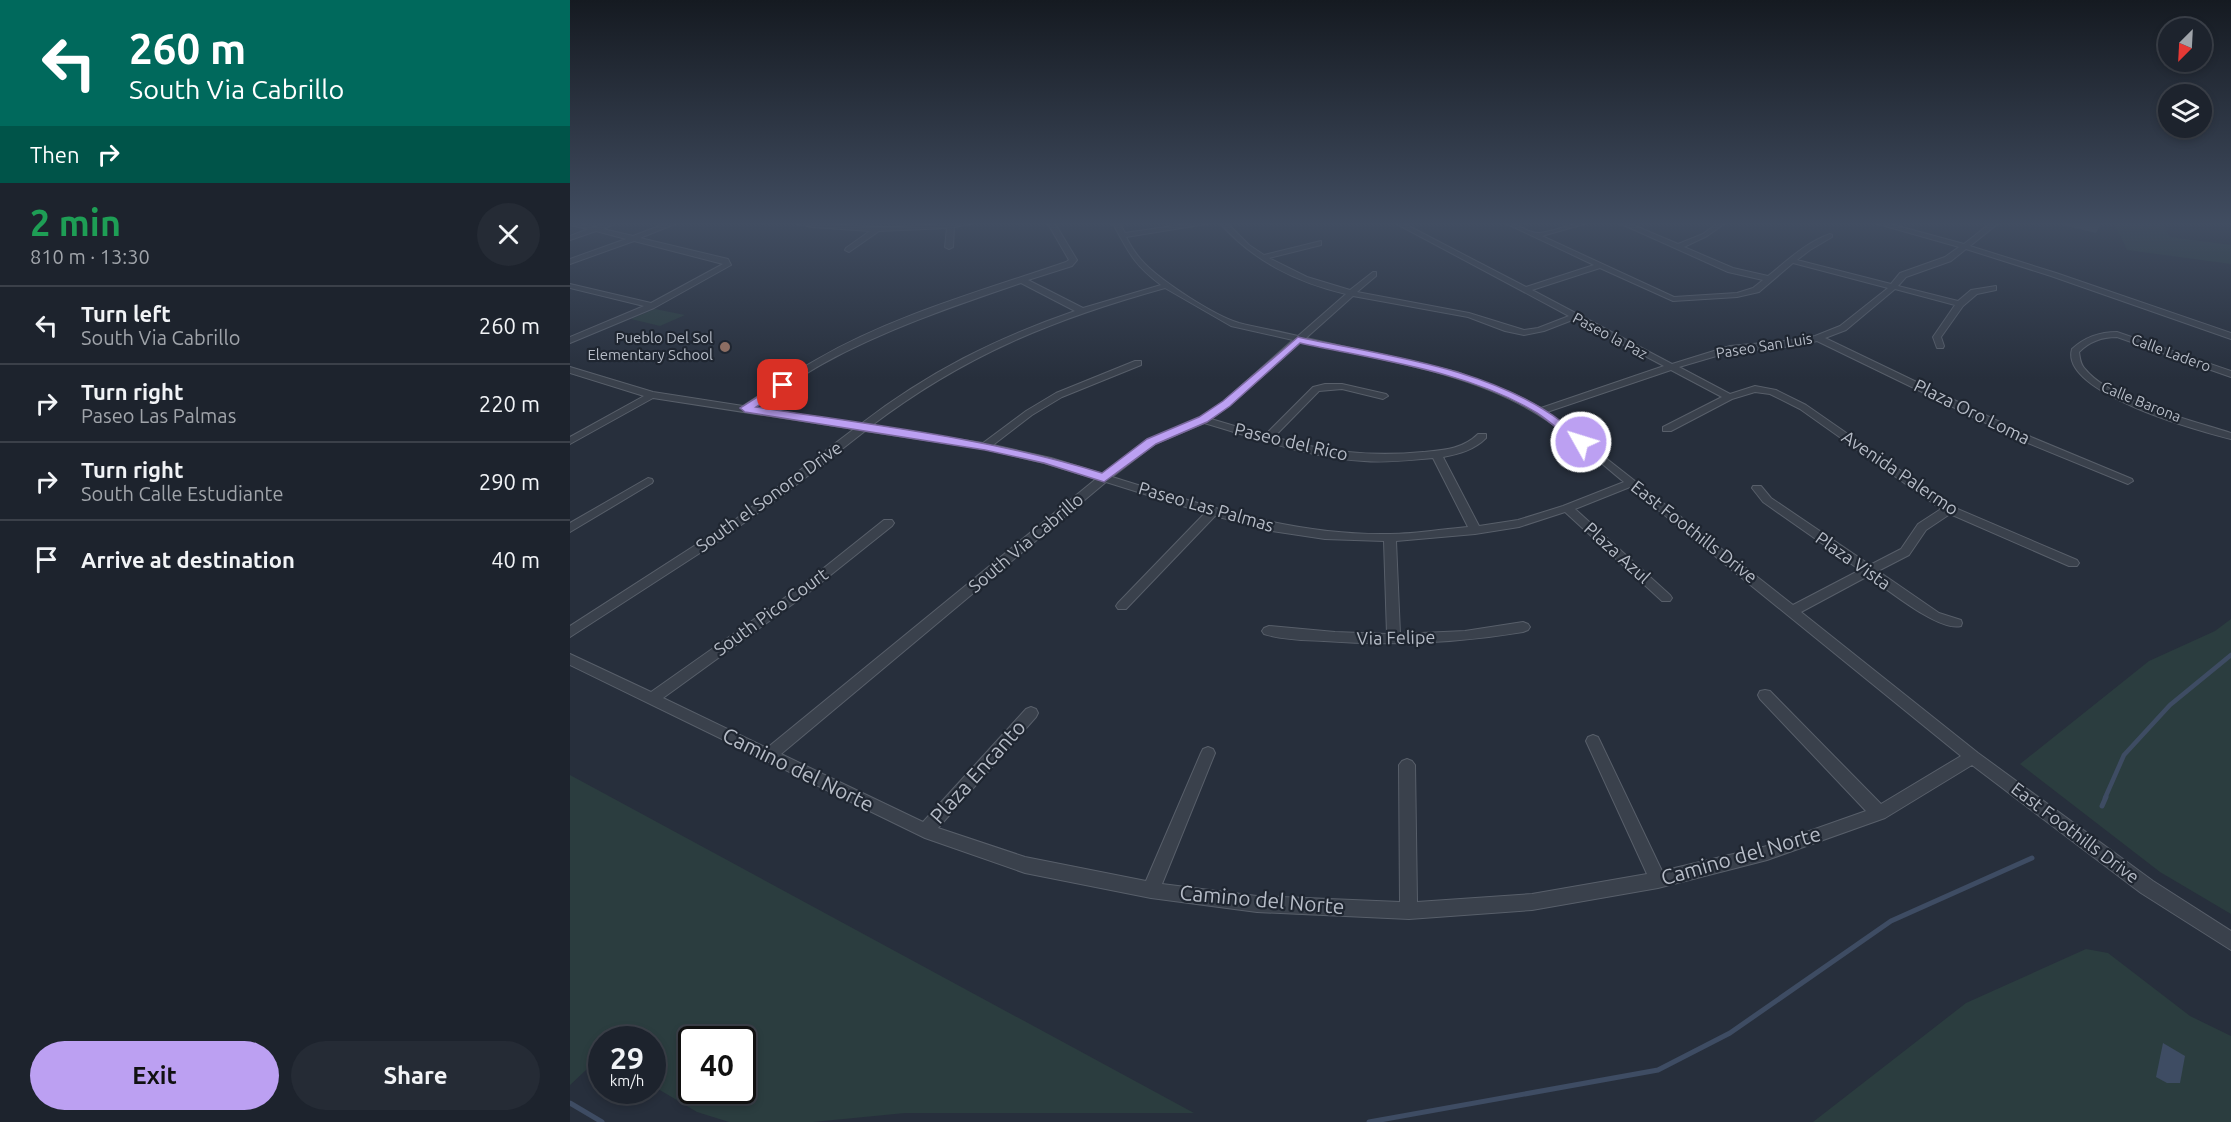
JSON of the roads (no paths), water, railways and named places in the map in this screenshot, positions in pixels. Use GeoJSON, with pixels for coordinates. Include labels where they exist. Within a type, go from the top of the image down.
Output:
{"type":"FeatureCollection","features":[{"type":"Feature","properties":{"kind":"street"},"geometry":{"type":"LineString","coordinates":[[570,340],[651,306],[710,274]]}},
{"type":"Feature","properties":{"kind":"street"},"geometry":{"type":"LineString","coordinates":[[745,408],[820,361],[883,331],[939,308],[1041,274]]}},
{"type":"Feature","properties":{"kind":"street","name":"East Foothills Drive"},"geometry":{"type":"LineString","coordinates":[[1156,274],[1203,309],[1234,324],[1454,374],[1491,387],[1540,411],[1794,610],[1973,757],[2147,887],[2231,941]]}},
{"type":"Feature","properties":{"kind":"street"},"geometry":{"type":"LineString","coordinates":[[1290,274],[1309,282],[1352,293],[1472,316],[1519,332],[1530,332],[1574,317]]}},
{"type":"Feature","properties":{"kind":"street","name":"South Via Cabrillo"},"geometry":{"type":"LineString","coordinates":[[768,756],[1104,478],[1152,442],[1203,420],[1227,404],[1373,274]]}},
{"type":"Feature","properties":{"kind":"street","name":"Paseo la Paz"},"geometry":{"type":"LineString","coordinates":[[1495,274],[1729,397]]}},
{"type":"Feature","properties":{"kind":"street"},"geometry":{"type":"LineString","coordinates":[[1524,290],[1573,274]]}},
{"type":"Feature","properties":{"kind":"street"},"geometry":{"type":"LineString","coordinates":[[1617,274],[1673,299],[1737,295],[1756,290],[1774,274]]}},
{"type":"Feature","properties":{"kind":"street"},"geometry":{"type":"LineString","coordinates":[[1749,274],[1769,279]]}},
{"type":"Feature","properties":{"kind":"street"},"geometry":{"type":"LineString","coordinates":[[1845,274],[1960,304]]}},
{"type":"Feature","properties":{"kind":"street","name":"Paseo San Luis"},"geometry":{"type":"LineString","coordinates":[[1540,411],[1620,386],[1669,366],[1730,349],[1795,343],[1818,338],[1843,328],[1857,318],[1906,274]]}},
{"type":"Feature","properties":{"kind":"street"},"geometry":{"type":"LineString","coordinates":[[2057,274],[2231,336]]}},
{"type":"Feature","properties":{"kind":"street"},"geometry":{"type":"LineString","coordinates":[[1022,280],[1082,311]]}},
{"type":"Feature","properties":{"kind":"street","name":"South el Sonoro Drive"},"geometry":{"type":"LineString","coordinates":[[570,632],[673,567],[764,504],[864,426],[920,386],[957,364],[997,345],[1082,311],[1168,285]]}},
{"type":"Feature","properties":{"kind":"street"},"geometry":{"type":"LineString","coordinates":[[570,286],[615,299],[651,306]]}},
{"type":"Feature","properties":{"kind":"street"},"geometry":{"type":"LineString","coordinates":[[1940,346],[1937,337],[1960,304],[1974,292],[1993,288]]}},
{"type":"Feature","properties":{"kind":"street","name":"Calle Ladero"},"geometry":{"type":"LineString","coordinates":[[2111,333],[2231,374]]}},
{"type":"Feature","properties":{"kind":"street","name":"Calle Barona"},"geometry":{"type":"LineString","coordinates":[[2111,333],[2081,344],[2074,351],[2075,362],[2083,374],[2120,396],[2231,436]]}},
{"type":"Feature","properties":{"kind":"street","name":"Plaza Oro Loma"},"geometry":{"type":"LineString","coordinates":[[1818,338],[2027,439],[2128,481]]}},
{"type":"Feature","properties":{"kind":"street"},"geometry":{"type":"LineString","coordinates":[[985,446],[1029,413],[1059,396],[1137,363]]}},
{"type":"Feature","properties":{"kind":"street","name":"Paseo Las Palmas"},"geometry":{"type":"LineString","coordinates":[[570,370],[652,395],[985,446],[1047,460],[1213,512],[1272,527],[1325,535],[1390,538],[1475,530],[1519,522],[1567,508],[1630,483]]}},
{"type":"Feature","properties":{"kind":"street"},"geometry":{"type":"LineString","coordinates":[[1267,438],[1317,389],[1327,385],[1339,385],[1383,396]]}},
{"type":"Feature","properties":{"kind":"street","name":"Avenida Palermo"},"geometry":{"type":"LineString","coordinates":[[1729,397],[1755,389],[1765,390],[1803,407],[1949,509],[2073,563]]}},
{"type":"Feature","properties":{"kind":"street"},"geometry":{"type":"LineString","coordinates":[[570,441],[652,395]]}},
{"type":"Feature","properties":{"kind":"street"},"geometry":{"type":"LineString","coordinates":[[1667,429],[1729,397]]}},
{"type":"Feature","properties":{"kind":"street","name":"Paseo del Rico"},"geometry":{"type":"LineString","coordinates":[[1203,420],[1323,452],[1363,458],[1397,458],[1458,452],[1475,444],[1482,436]]}},
{"type":"Feature","properties":{"kind":"street"},"geometry":{"type":"LineString","coordinates":[[1437,454],[1475,530]]}},
{"type":"Feature","properties":{"kind":"street"},"geometry":{"type":"LineString","coordinates":[[570,528],[648,481]]}},
{"type":"Feature","properties":{"kind":"street","name":"Plaza Vista"},"geometry":{"type":"LineString","coordinates":[[1757,488],[1767,500],[1934,616],[1956,623]]}},
{"type":"Feature","properties":{"kind":"street","name":"Plaza Azul"},"geometry":{"type":"LineString","coordinates":[[1567,508],[1666,598]]}},
{"type":"Feature","properties":{"kind":"street"},"geometry":{"type":"LineString","coordinates":[[1794,610],[1905,552],[1922,527],[1949,509]]}},
{"type":"Feature","properties":{"kind":"street"},"geometry":{"type":"LineString","coordinates":[[1122,606],[1213,512]]}},
{"type":"Feature","properties":{"kind":"street","name":"South Pico Court"},"geometry":{"type":"LineString","coordinates":[[651,699],[804,590],[888,523]]}},
{"type":"Feature","properties":{"kind":"street"},"geometry":{"type":"LineString","coordinates":[[1390,538],[1394,639]]}},
{"type":"Feature","properties":{"kind":"street","name":"Via Felipe"},"geometry":{"type":"LineString","coordinates":[[1269,631],[1330,639],[1394,639],[1447,637],[1524,627]]}},
{"type":"Feature","properties":{"kind":"street","name":"Camino del Norte"},"geometry":{"type":"LineString","coordinates":[[570,659],[925,831],[1024,865],[1151,891],[1257,903],[1409,910],[1532,902],[1659,880],[1767,853],[1879,813],[1973,757]]}},
{"type":"Feature","properties":{"kind":"street"},"geometry":{"type":"LineString","coordinates":[[1765,695],[1879,813]]}},
{"type":"Feature","properties":{"kind":"street","name":"Plaza Encanto"},"geometry":{"type":"LineString","coordinates":[[925,831],[1031,713]]}},
{"type":"Feature","properties":{"kind":"street"},"geometry":{"type":"LineString","coordinates":[[1593,741],[1659,880]]}},
{"type":"Feature","properties":{"kind":"street"},"geometry":{"type":"LineString","coordinates":[[1151,891],[1208,753]]}},
{"type":"Feature","properties":{"kind":"street"},"geometry":{"type":"LineString","coordinates":[[1407,765],[1409,910]]}},
{"type":"Feature","properties":{"kind":"water"},"geometry":{"type":"Polygon","coordinates":[[[2163,1043],[2185,1056],[2180,1083],[2167,1083],[2156,1077],[2163,1043]]]}},
{"type":"Feature","properties":{"kind":"waterway"},"geometry":{"type":"LineString","coordinates":[[2105,798],[2124,755],[2170,705],[2231,655]]}},
{"type":"Feature","properties":{"kind":"waterway"},"geometry":{"type":"LineString","coordinates":[[2102,806],[2106,797]]}},
{"type":"Feature","properties":{"kind":"waterway"},"geometry":{"type":"LineString","coordinates":[[1369,1122],[1658,1070],[1730,1033],[1891,921],[2032,858]]}},
{"type":"Feature","properties":{"kind":"waterway"},"geometry":{"type":"LineString","coordinates":[[570,1103],[602,1122]]}},
{"type":"Feature","properties":{"kind":"place","name":"Pueblo Del Sol Elementary School"},"geometry":{"type":"Point","coordinates":[725,347]}}]}
